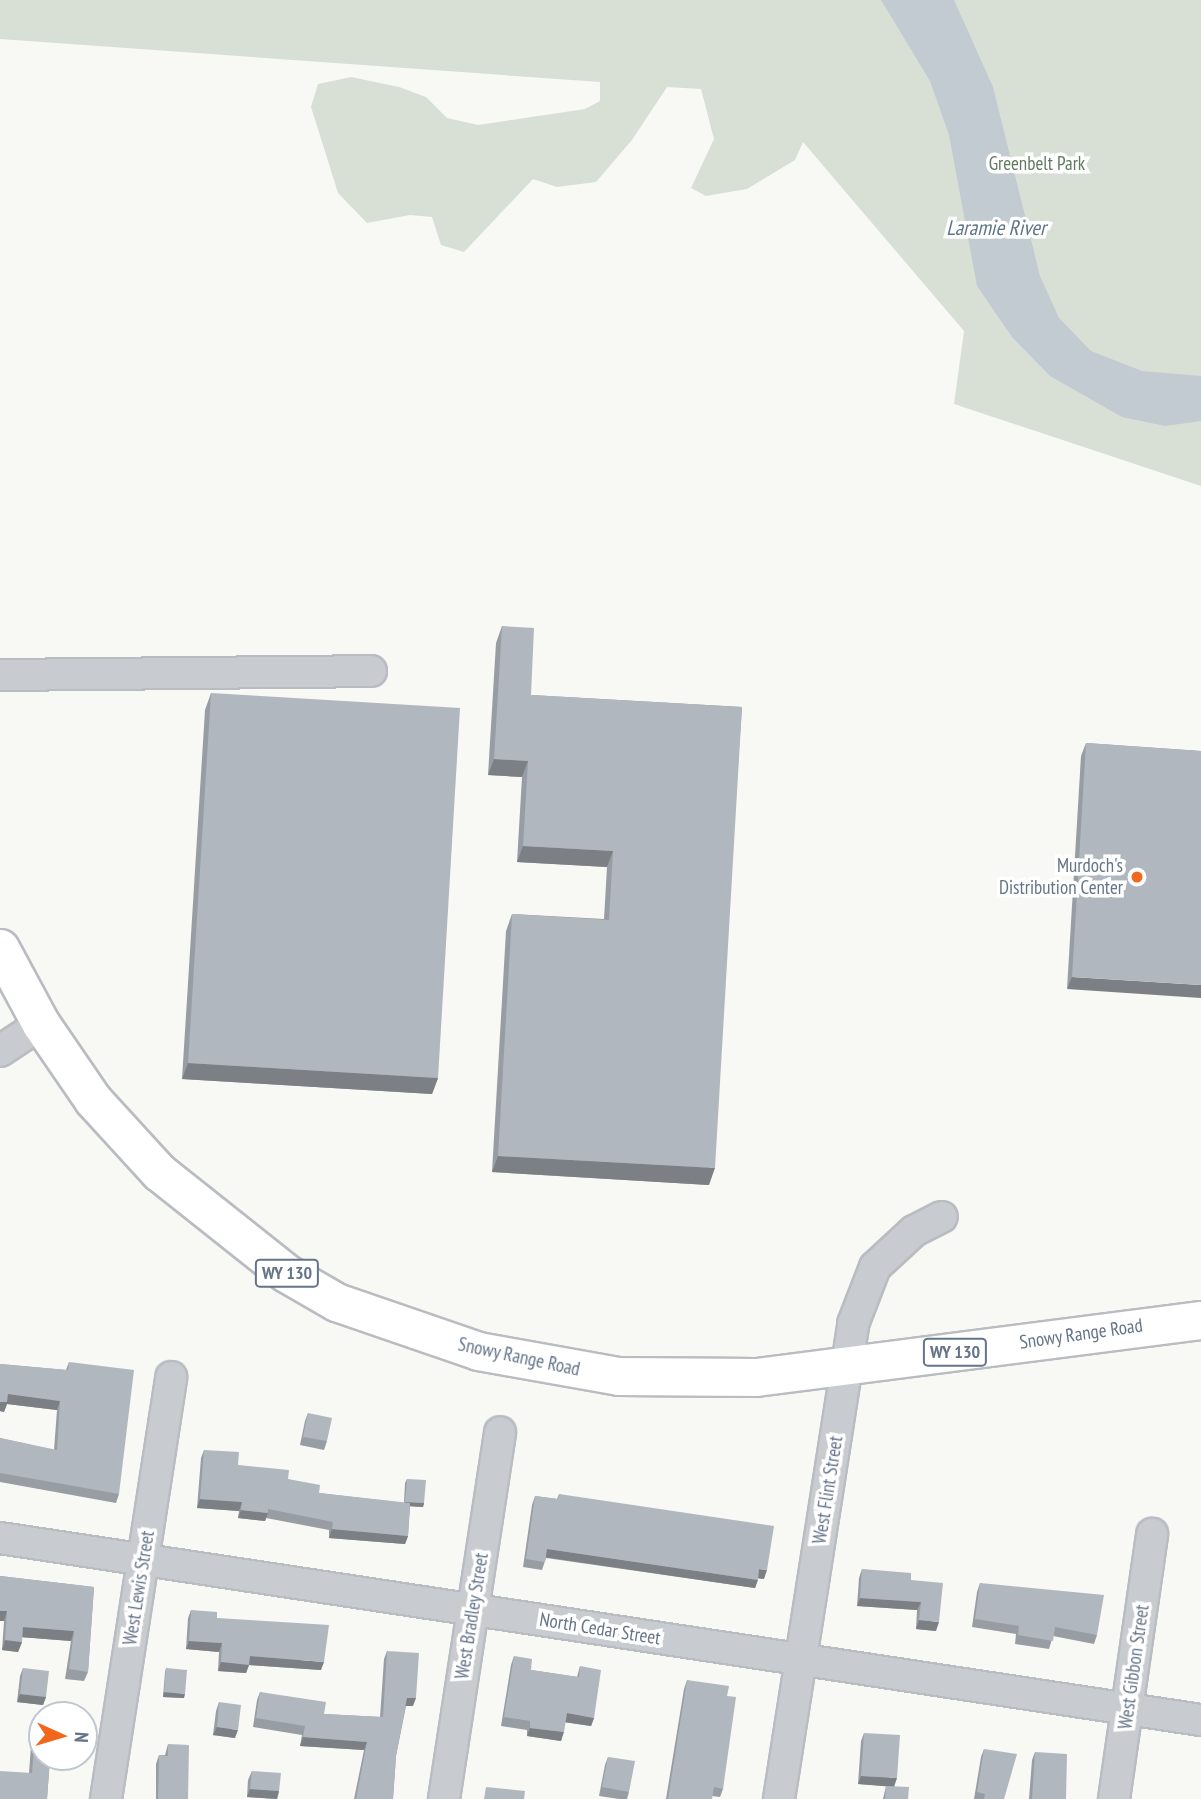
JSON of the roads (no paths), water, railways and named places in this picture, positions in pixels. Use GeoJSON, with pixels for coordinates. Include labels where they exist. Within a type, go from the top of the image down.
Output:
{"type":"FeatureCollection","features":[{"type":"Feature","properties":{"kind":"main road","name":"Snowy Range Road"},"geometry":{"type":"LineString","coordinates":[[0,948],[41,1024],[93,1100],[159,1172],[286,1273],[336,1302],[478,1351],[576,1371],[708,1378],[848,1368],[1201,1320]]}},
{"type":"Feature","properties":{"kind":"street"},"geometry":{"type":"LineString","coordinates":[[0,675],[371,671]]}},
{"type":"Feature","properties":{"kind":"street"},"geometry":{"type":"LineString","coordinates":[[0,1051],[41,1024]]}},
{"type":"Feature","properties":{"kind":"street","name":"West Flint Street"},"geometry":{"type":"LineString","coordinates":[[779,1799],[853,1324],[875,1267],[914,1231],[942,1217]]}},
{"type":"Feature","properties":{"kind":"street","name":"West Lewis Street"},"geometry":{"type":"LineString","coordinates":[[106,1799],[171,1377]]}},
{"type":"Feature","properties":{"kind":"street","name":"West Bradley Street"},"geometry":{"type":"LineString","coordinates":[[444,1799],[500,1432]]}},
{"type":"Feature","properties":{"kind":"street","name":"West Gibbon Street"},"geometry":{"type":"LineString","coordinates":[[1114,1799],[1152,1534]]}},
{"type":"Feature","properties":{"kind":"street","name":"North Cedar Street"},"geometry":{"type":"LineString","coordinates":[[0,1538],[1201,1720]]}},
{"type":"Feature","properties":{"kind":"water","name":"Laramie River"},"geometry":{"type":"Polygon","coordinates":[[[881,0],[954,0],[993,87],[1040,276],[1059,318],[1091,351],[1142,371],[1201,376],[1201,421],[1165,426],[1122,417],[1050,376],[1012,337],[977,286],[949,135],[930,81],[881,0]]]}},
{"type":"Feature","properties":{"kind":"place","name":"Murdoch's Distribution Center"},"geometry":{"type":"Point","coordinates":[1137,877]}},
{"type":"Feature","properties":{"kind":"park label","name":"Greenbelt Park"},"geometry":{"type":"Point","coordinates":[1037,164]}}]}
